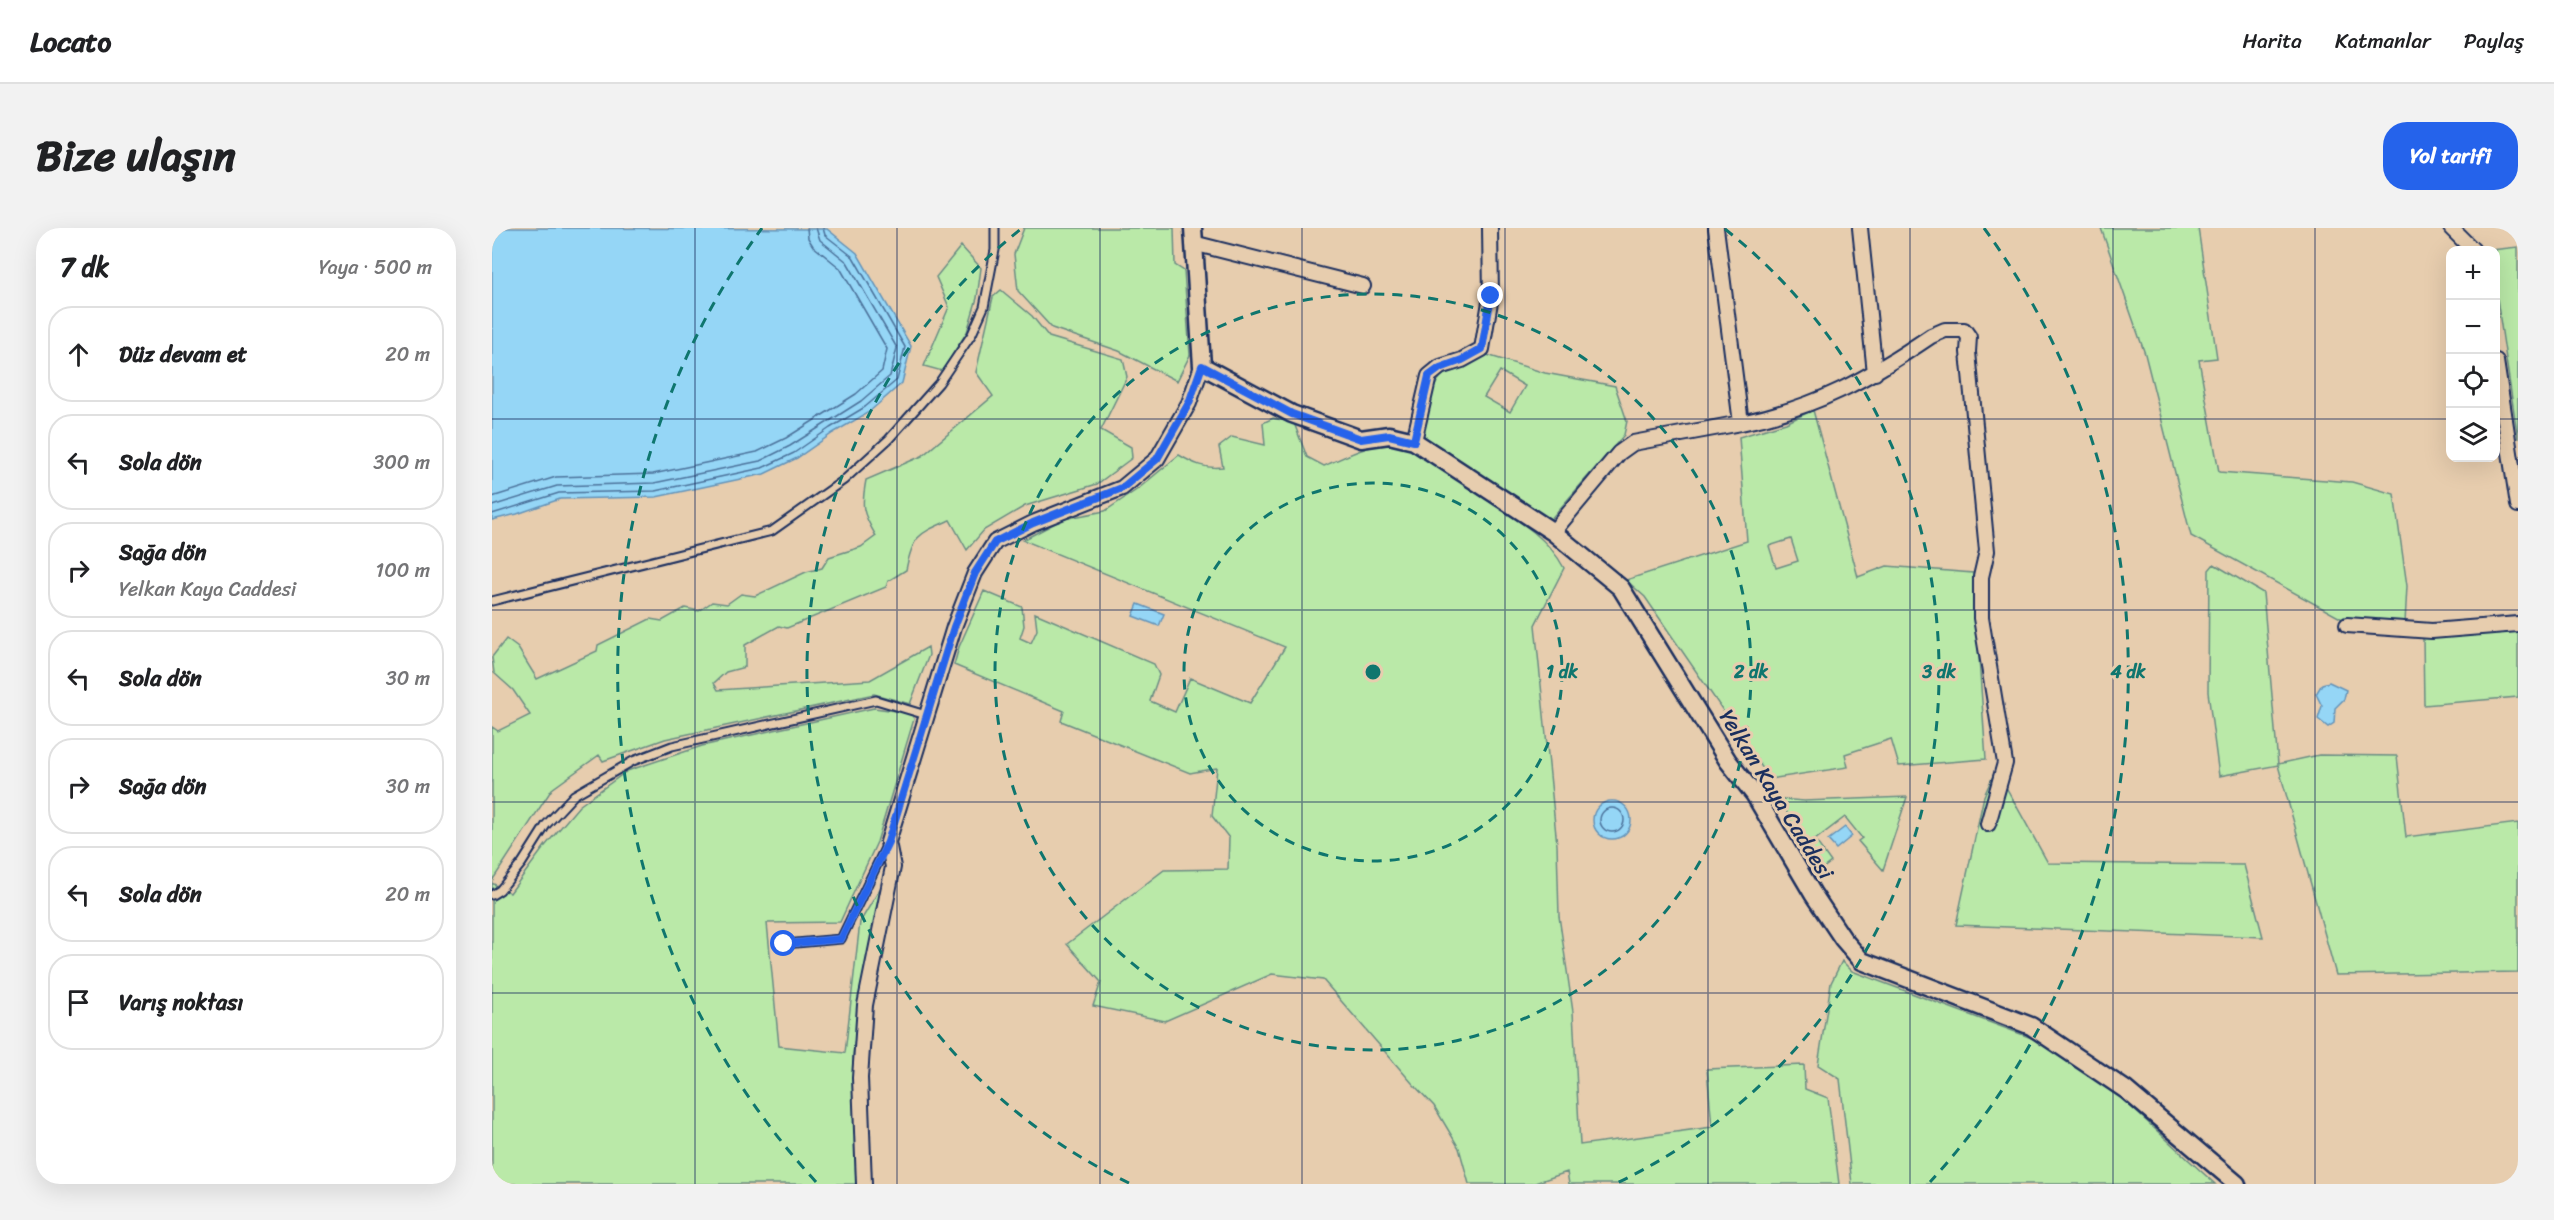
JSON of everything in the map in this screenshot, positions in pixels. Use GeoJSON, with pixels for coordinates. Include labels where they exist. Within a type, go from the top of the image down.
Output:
{"type":"FeatureCollection","features":[{"type":"Feature","properties":{"kind":"street"},"geometry":{"type":"LineString","coordinates":[[1414,441],[1429,376],[1440,368],[1482,349],[1491,296],[1490,228]]}},
{"type":"Feature","properties":{"kind":"street"},"geometry":{"type":"LineString","coordinates":[[1716,228],[1741,423]]}},
{"type":"Feature","properties":{"kind":"street"},"geometry":{"type":"LineString","coordinates":[[1860,228],[1875,373]]}},
{"type":"Feature","properties":{"kind":"street"},"geometry":{"type":"LineString","coordinates":[[2451,228],[2469,246]]}},
{"type":"Feature","properties":{"kind":"street"},"geometry":{"type":"LineString","coordinates":[[864,1184],[860,1078],[864,1015],[893,867],[888,842],[954,627],[975,573],[995,542],[1033,523],[1122,488],[1157,459],[1189,403],[1202,366],[1193,236],[1363,286]]}},
{"type":"Feature","properties":{"kind":"street"},"geometry":{"type":"LineString","coordinates":[[1553,532],[1619,453],[1633,443],[1785,413],[1823,399],[1875,373],[1931,336],[1945,330],[1964,330],[1969,337],[1968,352],[1987,551],[1981,577],[1981,618],[2005,763],[1988,824]]}},
{"type":"Feature","properties":{"kind":"street","name":"Yelkan Kaya Caddesi"},"geometry":{"type":"LineString","coordinates":[[1202,366],[1302,418],[1361,439],[1389,435],[1414,441],[1553,532],[1621,588],[1728,761],[1754,794],[1813,894],[1843,939],[1862,961],[2031,1026],[2126,1090],[2237,1184]]}},
{"type":"Feature","properties":{"kind":"street"},"geometry":{"type":"LineString","coordinates":[[2500,387],[2518,505]]}},
{"type":"Feature","properties":{"kind":"street"},"geometry":{"type":"LineString","coordinates":[[2348,625],[2432,631],[2518,624]]}},
{"type":"Feature","properties":{"kind":"lane"},"geometry":{"type":"LineString","coordinates":[[492,602],[772,531],[844,480],[889,439],[939,383],[972,334],[984,307],[995,250],[995,228]]}},
{"type":"Feature","properties":{"kind":"lane"},"geometry":{"type":"LineString","coordinates":[[492,895],[500,890],[522,863],[546,825],[574,795],[633,761],[672,746],[876,700],[926,714]]}},
{"type":"Feature","properties":{"kind":"lane"},"geometry":{"type":"LineString","coordinates":[[784,944],[841,939],[888,842]]}},
{"type":"Feature","properties":{"kind":"green space"},"geometry":{"type":"Polygon","coordinates":[[[1024,228],[1174,228],[1175,265],[1184,271],[1190,355],[1177,381],[1119,351],[1052,328],[1018,291],[1014,254],[1024,228]]]}},
{"type":"Feature","properties":{"kind":"green space"},"geometry":{"type":"Polygon","coordinates":[[[2101,228],[2198,228],[2217,358],[2199,360],[2219,472],[2352,482],[2394,494],[2407,586],[2405,623],[2344,620],[2191,536],[2145,354],[2101,228]]]}},
{"type":"Feature","properties":{"kind":"green space"},"geometry":{"type":"Polygon","coordinates":[[[961,246],[981,268],[977,298],[967,332],[942,371],[924,366],[949,307],[936,277],[961,246]]]}},
{"type":"Feature","properties":{"kind":"green space"},"geometry":{"type":"Polygon","coordinates":[[[2518,247],[2518,439],[2500,319],[2500,249],[2518,247]]]}},
{"type":"Feature","properties":{"kind":"green space"},"geometry":{"type":"Polygon","coordinates":[[[1001,290],[1032,316],[1049,337],[1123,359],[1127,377],[1101,430],[1131,447],[1132,458],[1097,484],[1025,506],[984,530],[967,550],[950,520],[931,529],[915,542],[906,570],[888,581],[886,587],[787,628],[779,626],[745,645],[745,667],[726,672],[714,683],[718,690],[870,680],[928,647],[929,655],[910,704],[874,694],[665,739],[603,761],[599,755],[552,789],[492,881],[492,727],[498,731],[530,715],[513,690],[494,673],[492,657],[506,639],[518,648],[537,679],[597,651],[598,645],[650,619],[662,621],[685,608],[699,611],[712,602],[727,604],[741,594],[755,596],[806,572],[822,568],[829,557],[861,547],[876,536],[864,509],[863,497],[866,480],[922,456],[993,396],[976,372],[993,297],[1001,290]]]}},
{"type":"Feature","properties":{"kind":"green space"},"geometry":{"type":"Polygon","coordinates":[[[1487,355],[1545,373],[1615,386],[1627,421],[1624,435],[1549,521],[1437,445],[1421,439],[1432,393],[1439,378],[1449,371],[1487,355]],[[1500,371],[1484,397],[1510,412],[1525,386],[1500,371]]]}},
{"type":"Feature","properties":{"kind":"green space"},"geometry":{"type":"Polygon","coordinates":[[[1813,410],[1858,577],[1887,566],[1973,573],[1986,759],[1899,766],[1891,739],[1845,754],[1848,767],[1770,779],[1645,597],[1626,580],[1747,541],[1739,437],[1786,423],[1813,410]],[[1791,539],[1769,546],[1776,568],[1798,561],[1791,539]]]}},
{"type":"Feature","properties":{"kind":"green space"},"geometry":{"type":"Polygon","coordinates":[[[1273,418],[1294,423],[1307,457],[1324,466],[1360,450],[1380,445],[1399,445],[1418,451],[1534,532],[1556,555],[1564,568],[1535,625],[1557,845],[1559,916],[1573,1012],[1580,1145],[1712,1127],[1707,1069],[1804,1065],[1805,1089],[1828,1098],[1839,1184],[1569,1184],[1567,1172],[1532,1184],[1469,1184],[1459,1148],[1434,1106],[1323,980],[1272,974],[1165,1021],[1093,1006],[1101,982],[1067,944],[1164,870],[1228,869],[1229,838],[1212,816],[1217,768],[1190,773],[1061,721],[1064,711],[954,665],[959,647],[984,591],[1022,607],[1024,626],[1020,638],[1031,643],[1037,630],[1035,613],[1154,664],[1159,675],[1150,701],[1175,712],[1190,678],[1250,703],[1285,647],[1023,540],[1063,519],[1105,511],[1138,489],[1179,455],[1200,465],[1223,467],[1219,447],[1232,437],[1265,445],[1263,423],[1273,418]]]}},
{"type":"Feature","properties":{"kind":"green space"},"geometry":{"type":"Polygon","coordinates":[[[2214,564],[2263,593],[2278,764],[2319,755],[2397,756],[2406,837],[2518,823],[2518,972],[2336,975],[2278,765],[2219,776],[2208,692],[2209,570],[2214,564]]]}},
{"type":"Feature","properties":{"kind":"green space"},"geometry":{"type":"Polygon","coordinates":[[[2518,630],[2518,697],[2424,705],[2423,638],[2518,630]]]}},
{"type":"Feature","properties":{"kind":"green space"},"geometry":{"type":"Polygon","coordinates":[[[874,708],[911,713],[914,719],[877,842],[840,922],[767,923],[779,1046],[845,1053],[860,922],[881,887],[885,888],[859,1008],[853,1055],[856,1184],[492,1184],[492,883],[510,893],[579,806],[627,771],[702,746],[874,708]]]}},
{"type":"Feature","properties":{"kind":"green space"},"geometry":{"type":"Polygon","coordinates":[[[1996,769],[2048,863],[2244,865],[2263,937],[1956,925],[1984,796],[1996,769]]]}},
{"type":"Feature","properties":{"kind":"green space"},"geometry":{"type":"Polygon","coordinates":[[[1907,797],[1883,870],[1858,841],[1862,838],[1845,817],[1815,840],[1831,862],[1815,874],[1781,799],[1804,801],[1907,797]]]}},
{"type":"Feature","properties":{"kind":"green space"},"geometry":{"type":"Polygon","coordinates":[[[1842,961],[1852,971],[2037,1040],[2118,1095],[2215,1184],[1852,1184],[1840,1079],[1818,1065],[1831,983],[1842,961]]]}},
{"type":"Feature","properties":{"kind":"water"},"geometry":{"type":"Polygon","coordinates":[[[492,228],[827,229],[857,253],[911,346],[902,383],[869,412],[797,458],[764,474],[656,497],[560,499],[492,520],[492,228]]]}},
{"type":"Feature","properties":{"kind":"water"},"geometry":{"type":"Polygon","coordinates":[[[1138,604],[1164,614],[1159,626],[1133,616],[1138,604]]]}},
{"type":"Feature","properties":{"kind":"water"},"geometry":{"type":"Polygon","coordinates":[[[2329,682],[2346,690],[2344,699],[2335,708],[2334,723],[2328,727],[2318,719],[2322,706],[2316,694],[2322,684],[2329,682]]]}},
{"type":"Feature","properties":{"kind":"water"},"geometry":{"type":"Polygon","coordinates":[[[1612,801],[1625,807],[1631,820],[1625,833],[1612,839],[1599,833],[1593,820],[1599,807],[1612,801]]]}},
{"type":"Feature","properties":{"kind":"water"},"geometry":{"type":"Polygon","coordinates":[[[1845,827],[1852,836],[1836,849],[1828,840],[1845,827]]]}},
{"type":"Feature","properties":{"kind":"route"},"geometry":{"type":"LineString","coordinates":[[784,944],[841,939],[888,842],[954,627],[975,573],[995,542],[1033,523],[1122,488],[1157,459],[1189,403],[1202,366],[1292,414],[1361,439],[1389,435],[1414,441],[1429,376],[1440,368],[1482,349],[1491,296]]}}]}
